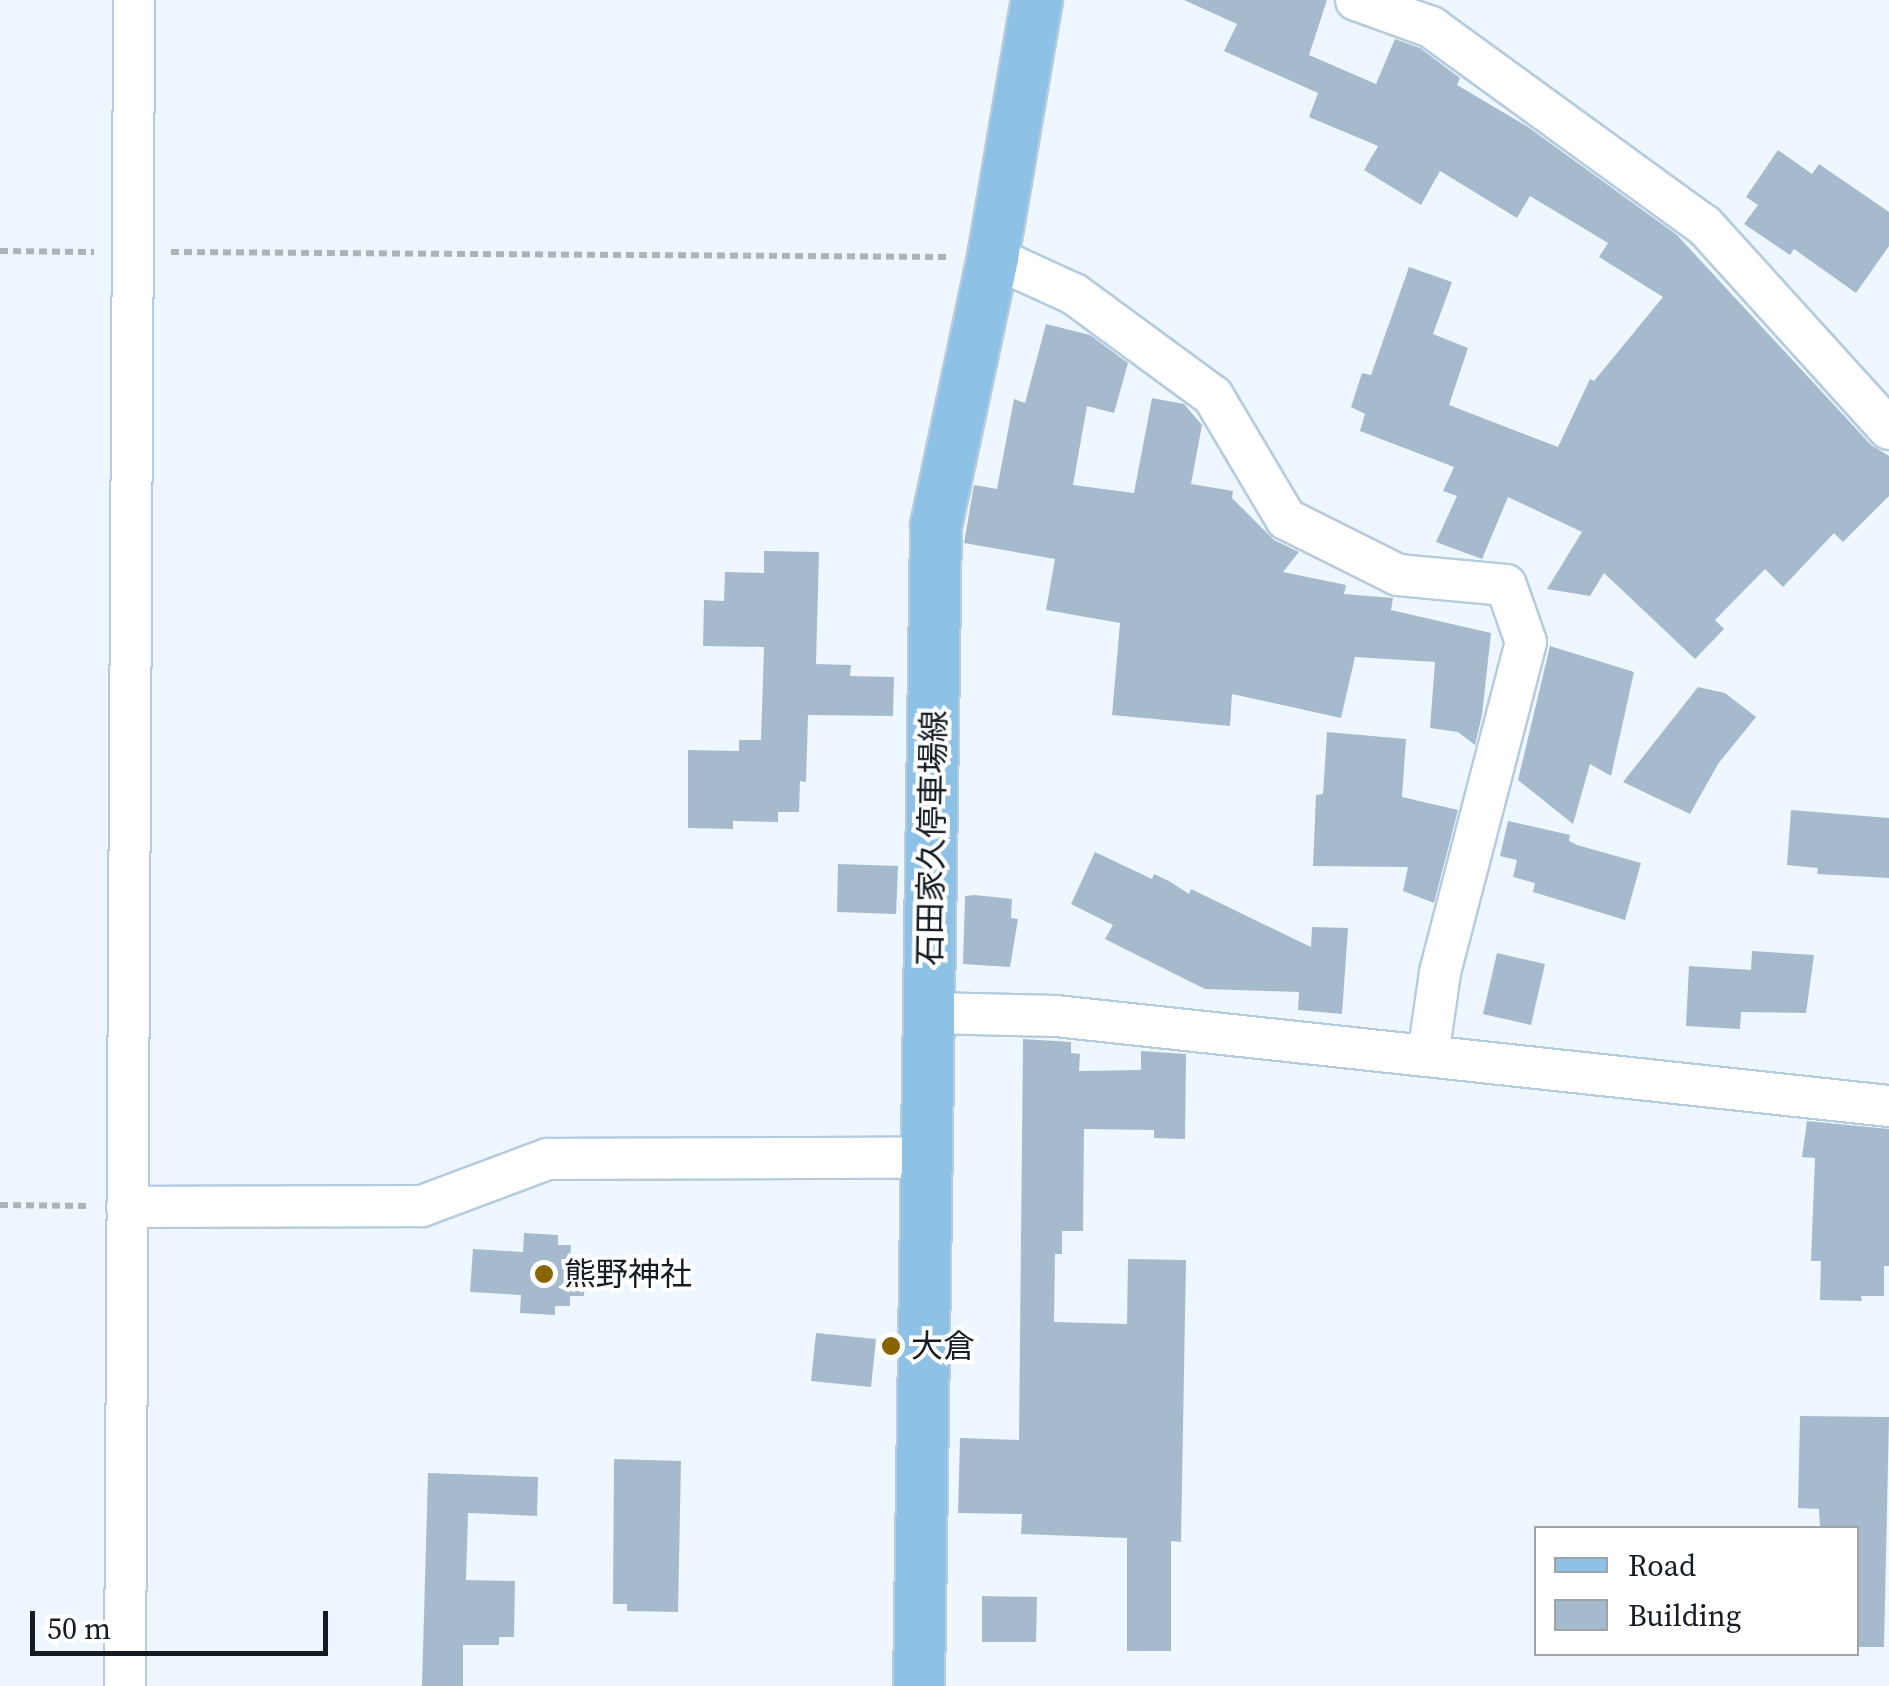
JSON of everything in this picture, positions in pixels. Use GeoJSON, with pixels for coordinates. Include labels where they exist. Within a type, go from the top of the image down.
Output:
{"type":"FeatureCollection","features":[{"type":"Feature","properties":{"kind":"main road","name":"石田家久停車場線"},"geometry":{"type":"LineString","coordinates":[[918,1686],[936,526],[992,257],[1037,0]]}},
{"type":"Feature","properties":{"kind":"street"},"geometry":{"type":"LineString","coordinates":[[124,1686],[134,0]]}},
{"type":"Feature","properties":{"kind":"street"},"geometry":{"type":"LineString","coordinates":[[1356,0],[1431,27],[1704,226],[1889,428]]}},
{"type":"Feature","properties":{"kind":"street"},"geometry":{"type":"LineString","coordinates":[[992,257],[1074,294],[1213,396],[1286,519],[1398,575],[1506,585],[1526,642],[1440,973],[1428,1056]]}},
{"type":"Feature","properties":{"kind":"street"},"geometry":{"type":"LineString","coordinates":[[930,1013],[1056,1016],[1889,1106]]}},
{"type":"Feature","properties":{"kind":"street"},"geometry":{"type":"LineString","coordinates":[[127,1207],[422,1206],[548,1159],[928,1158]]}},
{"type":"Feature","properties":{"kind":"path"},"geometry":{"type":"LineString","coordinates":[[0,251],[992,257]]}},
{"type":"Feature","properties":{"kind":"path"},"geometry":{"type":"LineString","coordinates":[[0,1205],[127,1207]]}},
{"type":"Feature","properties":{"kind":"building"},"geometry":{"type":"Polygon","coordinates":[[[1184,0],[1327,0],[1309,55],[1376,84],[1395,39],[1420,48],[1460,78],[1457,85],[1528,127],[1677,235],[1871,445],[1889,456],[1889,496],[1843,542],[1834,533],[1783,587],[1765,569],[1715,620],[1724,629],[1695,659],[1604,573],[1590,596],[1547,589],[1582,532],[1508,497],[1482,559],[1436,542],[1457,496],[1443,491],[1454,467],[1360,431],[1365,414],[1351,407],[1362,373],[1371,375],[1409,267],[1452,282],[1433,334],[1468,348],[1449,405],[1558,447],[1590,379],[1594,381],[1663,297],[1599,257],[1608,243],[1530,196],[1517,218],[1440,171],[1421,205],[1364,170],[1378,146],[1309,117],[1318,93],[1224,51],[1237,24],[1184,0]]]}},
{"type":"Feature","properties":{"kind":"building"},"geometry":{"type":"Polygon","coordinates":[[[1778,150],[1812,174],[1819,164],[1889,212],[1889,246],[1856,293],[1794,249],[1790,255],[1744,224],[1758,205],[1746,197],[1778,150]]]}},
{"type":"Feature","properties":{"kind":"building"},"geometry":{"type":"Polygon","coordinates":[[[1046,324],[1090,335],[1128,363],[1114,413],[1087,406],[1073,485],[1134,493],[1152,398],[1184,404],[1202,425],[1191,484],[1233,491],[1232,498],[1274,540],[1299,552],[1283,572],[1346,585],[1344,594],[1393,598],[1391,610],[1491,633],[1475,745],[1458,732],[1430,728],[1435,662],[1355,657],[1341,718],[1232,694],[1230,726],[1112,715],[1120,623],[1046,610],[1055,559],[964,543],[974,485],[997,489],[1014,399],[1025,403],[1046,324]]]}},
{"type":"Feature","properties":{"kind":"building"},"geometry":{"type":"Polygon","coordinates":[[[764,551],[819,552],[816,664],[851,665],[850,676],[894,677],[893,716],[808,715],[806,782],[800,781],[799,812],[778,812],[778,822],[733,821],[733,829],[688,828],[688,750],[739,751],[739,740],[761,740],[764,647],[703,646],[704,600],[724,601],[725,572],[764,573],[764,551]]]}},
{"type":"Feature","properties":{"kind":"building"},"geometry":{"type":"Polygon","coordinates":[[[1550,646],[1634,672],[1611,776],[1590,764],[1573,824],[1518,780],[1550,646]]]}},
{"type":"Feature","properties":{"kind":"building"},"geometry":{"type":"Polygon","coordinates":[[[1698,687],[1725,693],[1756,717],[1718,764],[1690,814],[1623,782],[1698,687]]]}},
{"type":"Feature","properties":{"kind":"building"},"geometry":{"type":"Polygon","coordinates":[[[1327,732],[1406,739],[1402,797],[1458,810],[1434,903],[1403,891],[1408,867],[1313,866],[1316,795],[1323,794],[1327,732]]]}},
{"type":"Feature","properties":{"kind":"building"},"geometry":{"type":"Polygon","coordinates":[[[1791,810],[1889,818],[1889,878],[1817,874],[1818,868],[1787,865],[1791,810]]]}},
{"type":"Feature","properties":{"kind":"building"},"geometry":{"type":"Polygon","coordinates":[[[1508,821],[1570,835],[1569,841],[1577,845],[1641,863],[1625,920],[1533,892],[1535,883],[1513,877],[1517,860],[1500,856],[1508,821]]]}},
{"type":"Feature","properties":{"kind":"building"},"geometry":{"type":"Polygon","coordinates":[[[1095,852],[1152,879],[1154,874],[1189,894],[1191,889],[1311,947],[1312,927],[1348,928],[1342,1014],[1298,1010],[1299,992],[1205,989],[1105,939],[1113,925],[1071,904],[1095,852]]]}},
{"type":"Feature","properties":{"kind":"building"},"geometry":{"type":"Polygon","coordinates":[[[838,864],[898,866],[896,914],[837,912],[838,864]]]}},
{"type":"Feature","properties":{"kind":"building"},"geometry":{"type":"Polygon","coordinates":[[[965,896],[1012,899],[1011,918],[1018,919],[1010,967],[963,964],[965,896]]]}},
{"type":"Feature","properties":{"kind":"building"},"geometry":{"type":"Polygon","coordinates":[[[1752,951],[1814,955],[1806,1013],[1741,1012],[1740,1029],[1686,1026],[1689,966],[1751,970],[1752,951]]]}},
{"type":"Feature","properties":{"kind":"building"},"geometry":{"type":"Polygon","coordinates":[[[1497,953],[1545,964],[1531,1025],[1483,1014],[1497,953]]]}},
{"type":"Feature","properties":{"kind":"building"},"geometry":{"type":"Polygon","coordinates":[[[1023,1039],[1071,1042],[1071,1053],[1080,1054],[1079,1071],[1141,1070],[1141,1051],[1186,1054],[1185,1139],[1154,1138],[1154,1130],[1084,1129],[1083,1231],[1062,1231],[1062,1254],[1055,1254],[1054,1322],[1127,1324],[1128,1259],[1186,1260],[1181,1542],[1171,1541],[1171,1651],[1127,1651],[1127,1538],[1021,1534],[1022,1514],[958,1513],[960,1438],[1019,1440],[1023,1039]]]}},
{"type":"Feature","properties":{"kind":"building"},"geometry":{"type":"Polygon","coordinates":[[[1807,1121],[1889,1129],[1889,1266],[1884,1266],[1884,1296],[1861,1296],[1862,1301],[1820,1300],[1821,1261],[1811,1261],[1815,1158],[1802,1157],[1807,1121]]]}},
{"type":"Feature","properties":{"kind":"building"},"geometry":{"type":"Polygon","coordinates":[[[524,1233],[558,1235],[558,1245],[571,1245],[570,1258],[586,1259],[584,1296],[570,1296],[570,1306],[555,1306],[555,1315],[520,1313],[521,1295],[470,1292],[473,1249],[523,1252],[524,1233]]]}},
{"type":"Feature","properties":{"kind":"building"},"geometry":{"type":"Polygon","coordinates":[[[816,1333],[876,1339],[871,1387],[811,1381],[816,1333]]]}},
{"type":"Feature","properties":{"kind":"building"},"geometry":{"type":"Polygon","coordinates":[[[1800,1416],[1889,1417],[1884,1647],[1859,1647],[1859,1526],[1820,1526],[1819,1509],[1798,1508],[1800,1416]]]}},
{"type":"Feature","properties":{"kind":"building"},"geometry":{"type":"Polygon","coordinates":[[[614,1459],[681,1461],[678,1612],[627,1611],[627,1604],[613,1604],[614,1459]]]}},
{"type":"Feature","properties":{"kind":"building"},"geometry":{"type":"Polygon","coordinates":[[[428,1473],[538,1477],[537,1516],[468,1513],[466,1580],[515,1581],[514,1637],[499,1637],[499,1645],[463,1645],[463,1686],[422,1686],[428,1473]]]}},
{"type":"Feature","properties":{"kind":"building"},"geometry":{"type":"Polygon","coordinates":[[[982,1596],[1037,1597],[1036,1642],[982,1642],[982,1596]]]}},
{"type":"Feature","properties":{"kind":"place","name":"熊野神社"},"geometry":{"type":"Point","coordinates":[544,1274]}},
{"type":"Feature","properties":{"kind":"place","name":"大倉"},"geometry":{"type":"Point","coordinates":[891,1346]}}]}
